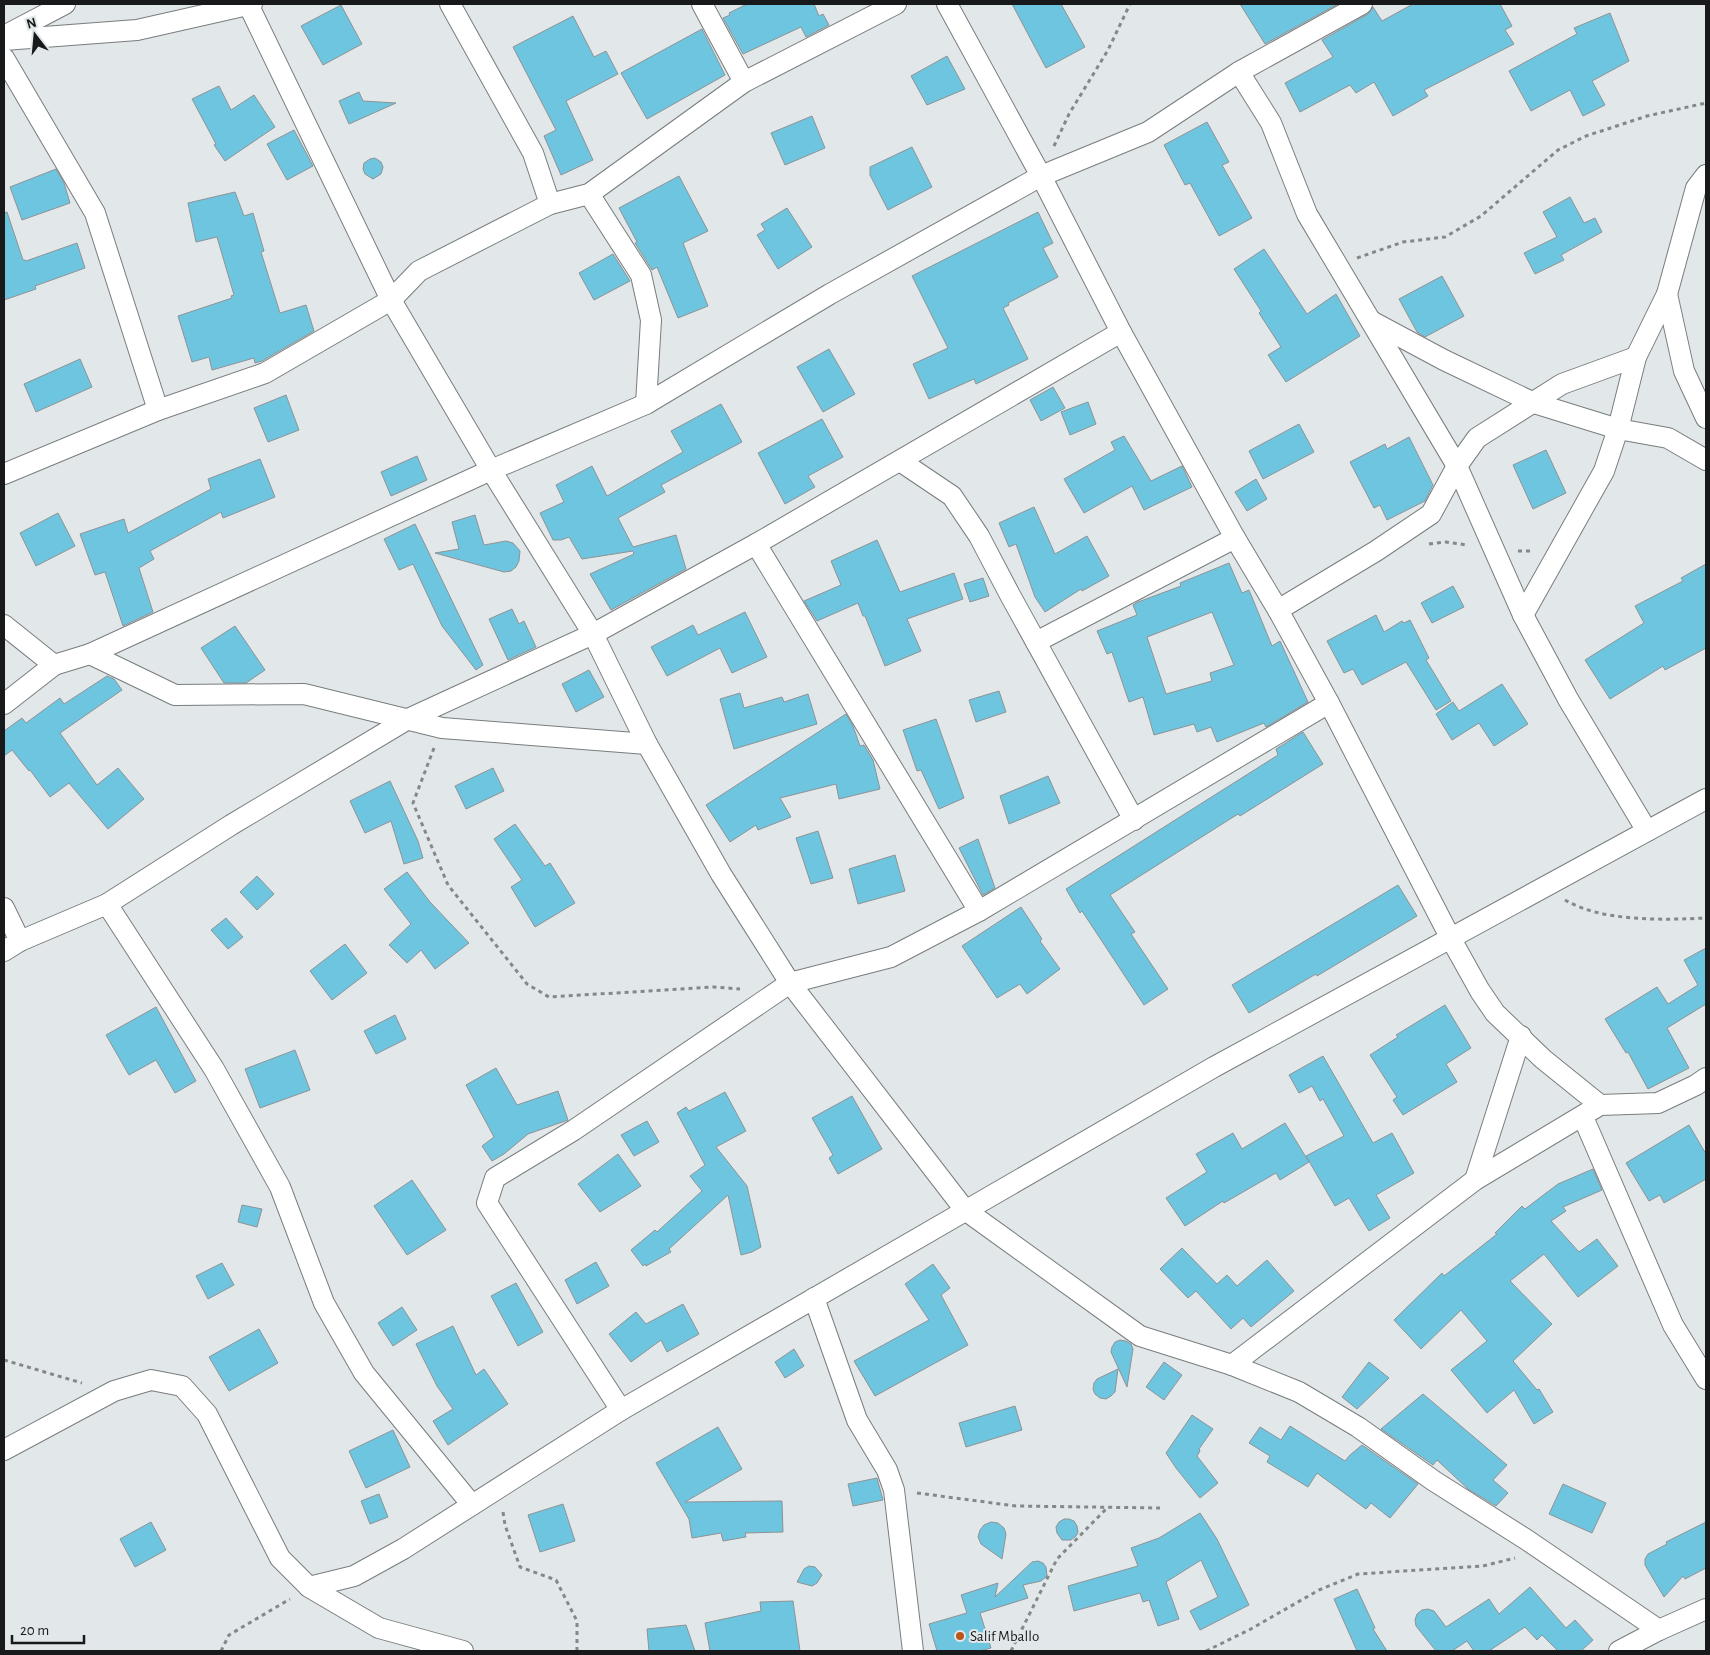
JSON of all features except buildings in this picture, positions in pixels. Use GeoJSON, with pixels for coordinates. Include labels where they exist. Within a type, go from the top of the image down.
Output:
{"type":"FeatureCollection","features":[{"type":"Feature","properties":{"kind":"street"},"geometry":{"type":"LineString","coordinates":[[4,36],[65,4]]}},
{"type":"Feature","properties":{"kind":"street"},"geometry":{"type":"LineString","coordinates":[[4,40],[137,30],[250,4],[391,300],[490,470],[593,634],[647,744],[721,874],[790,983],[965,1210],[1140,1336],[1232,1365],[1300,1392],[1358,1427],[1434,1481],[1543,1551],[1659,1630]]}},
{"type":"Feature","properties":{"kind":"street"},"geometry":{"type":"LineString","coordinates":[[450,4],[533,153],[550,204]]}},
{"type":"Feature","properties":{"kind":"street"},"geometry":{"type":"LineString","coordinates":[[702,4],[744,82]]}},
{"type":"Feature","properties":{"kind":"street"},"geometry":{"type":"LineString","coordinates":[[4,474],[158,410],[265,373],[391,300],[419,271],[550,204],[589,194],[744,82],[896,4]]}},
{"type":"Feature","properties":{"kind":"street"},"geometry":{"type":"LineString","coordinates":[[948,4],[1041,176],[1121,332],[1329,703],[1451,939],[1480,991],[1495,1013],[1543,1059],[1600,1105]]}},
{"type":"Feature","properties":{"kind":"street"},"geometry":{"type":"LineString","coordinates":[[4,704],[54,665],[90,654],[490,470],[646,404],[830,294],[1041,176],[1148,132],[1239,72],[1362,4]]}},
{"type":"Feature","properties":{"kind":"street"},"geometry":{"type":"LineString","coordinates":[[4,58],[95,213],[158,410]]}},
{"type":"Feature","properties":{"kind":"street"},"geometry":{"type":"LineString","coordinates":[[1239,72],[1271,123],[1307,214],[1457,466],[1523,615],[1568,699],[1647,832]]}},
{"type":"Feature","properties":{"kind":"street"},"geometry":{"type":"LineString","coordinates":[[1523,615],[1604,471],[1618,429],[1636,357],[1667,294],[1696,188],[1706,175]]}},
{"type":"Feature","properties":{"kind":"street"},"geometry":{"type":"LineString","coordinates":[[589,194],[641,275],[651,320],[646,404]]}},
{"type":"Feature","properties":{"kind":"street"},"geometry":{"type":"LineString","coordinates":[[1667,294],[1684,371],[1706,418]]}},
{"type":"Feature","properties":{"kind":"street"},"geometry":{"type":"LineString","coordinates":[[1373,322],[1444,360],[1534,403],[1618,429],[1668,438],[1706,460]]}},
{"type":"Feature","properties":{"kind":"street"},"geometry":{"type":"LineString","coordinates":[[4,908],[12,946],[107,904],[231,825],[408,720],[593,634],[756,544],[1121,332]]}},
{"type":"Feature","properties":{"kind":"street"},"geometry":{"type":"LineString","coordinates":[[1278,610],[1376,551],[1431,514],[1457,466],[1477,438],[1562,384],[1636,357]]}},
{"type":"Feature","properties":{"kind":"street"},"geometry":{"type":"LineString","coordinates":[[900,460],[952,496],[979,536],[1134,820]]}},
{"type":"Feature","properties":{"kind":"street"},"geometry":{"type":"LineString","coordinates":[[1036,642],[1235,538]]}},
{"type":"Feature","properties":{"kind":"street"},"geometry":{"type":"LineString","coordinates":[[756,544],[979,911]]}},
{"type":"Feature","properties":{"kind":"street"},"geometry":{"type":"LineString","coordinates":[[4,625],[54,665]]}},
{"type":"Feature","properties":{"kind":"street"},"geometry":{"type":"LineString","coordinates":[[90,654],[175,694],[304,694],[442,728],[647,744]]}},
{"type":"Feature","properties":{"kind":"street"},"geometry":{"type":"LineString","coordinates":[[621,1410],[487,1203],[495,1178],[574,1130],[790,983],[890,957],[979,911],[1329,703]]}},
{"type":"Feature","properties":{"kind":"street"},"geometry":{"type":"LineString","coordinates":[[309,1588],[354,1576],[403,1549],[621,1410],[965,1210],[1214,1067],[1706,799]]}},
{"type":"Feature","properties":{"kind":"street"},"geometry":{"type":"LineString","coordinates":[[107,904],[214,1069],[280,1187],[324,1303],[364,1373],[472,1505]]}},
{"type":"Feature","properties":{"kind":"street"},"geometry":{"type":"LineString","coordinates":[[1475,1180],[1521,1036]]}},
{"type":"Feature","properties":{"kind":"street"},"geometry":{"type":"LineString","coordinates":[[1232,1365],[1475,1180],[1600,1105],[1658,1103],[1703,1083]]}},
{"type":"Feature","properties":{"kind":"street"},"geometry":{"type":"LineString","coordinates":[[1582,1117],[1673,1325],[1706,1379]]}},
{"type":"Feature","properties":{"kind":"street"},"geometry":{"type":"LineString","coordinates":[[814,1298],[856,1420],[887,1470],[894,1490],[913,1651]]}},
{"type":"Feature","properties":{"kind":"street"},"geometry":{"type":"LineString","coordinates":[[4,1450],[114,1390],[152,1380],[182,1386],[207,1414],[280,1558],[309,1588],[379,1628],[463,1651]]}},
{"type":"Feature","properties":{"kind":"street"},"geometry":{"type":"LineString","coordinates":[[1619,1651],[1659,1630],[1706,1609]]}},
{"type":"Feature","properties":{"kind":"path"},"geometry":{"type":"LineString","coordinates":[[1041,176],[1069,114],[1108,50],[1130,4]]}},
{"type":"Feature","properties":{"kind":"path"},"geometry":{"type":"LineString","coordinates":[[1338,265],[1402,242],[1445,237],[1481,216],[1558,150],[1586,136],[1647,116],[1706,103]]}},
{"type":"Feature","properties":{"kind":"path"},"geometry":{"type":"LineString","coordinates":[[442,728],[413,804],[448,885],[527,984],[549,997],[714,987],[741,989]]}},
{"type":"Feature","properties":{"kind":"path"},"geometry":{"type":"LineString","coordinates":[[1545,887],[1578,907],[1629,918],[1672,920],[1706,918]]}},
{"type":"Feature","properties":{"kind":"path"},"geometry":{"type":"LineString","coordinates":[[4,1360],[73,1381],[114,1390]]}},
{"type":"Feature","properties":{"kind":"path"},"geometry":{"type":"LineString","coordinates":[[894,1490],[1016,1506],[1160,1508]]}},
{"type":"Feature","properties":{"kind":"path"},"geometry":{"type":"LineString","coordinates":[[472,1505],[502,1504],[505,1525],[520,1567],[556,1580],[577,1621],[576,1651]]}},
{"type":"Feature","properties":{"kind":"path"},"geometry":{"type":"LineString","coordinates":[[1011,1651],[1057,1559],[1108,1507]]}},
{"type":"Feature","properties":{"kind":"path"},"geometry":{"type":"LineString","coordinates":[[1206,1651],[1249,1630],[1319,1590],[1358,1574],[1483,1566],[1543,1551]]}},
{"type":"Feature","properties":{"kind":"path"},"geometry":{"type":"LineString","coordinates":[[221,1651],[229,1635],[309,1588]]}},
{"type":"Feature","properties":{"kind":"place","name":"Salif Mballo"},"geometry":{"type":"Point","coordinates":[960,1636]}}]}
